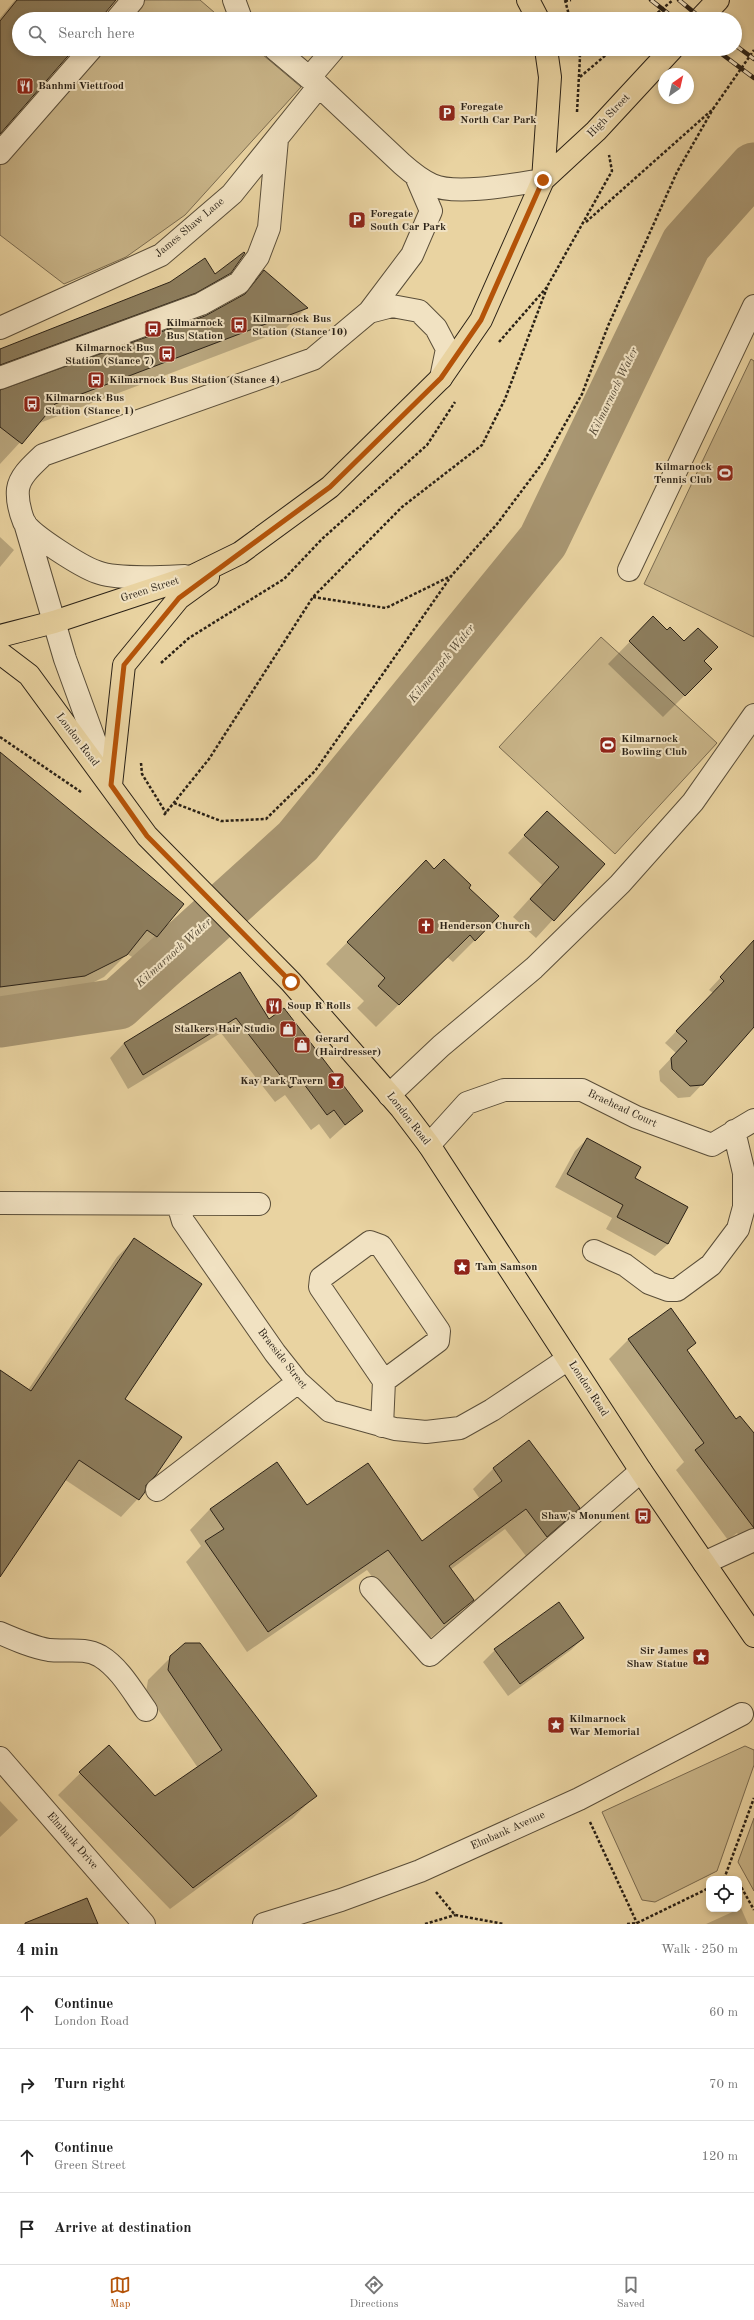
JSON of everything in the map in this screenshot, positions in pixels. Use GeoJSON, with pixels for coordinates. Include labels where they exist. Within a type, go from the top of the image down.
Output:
{"type":"FeatureCollection","features":[{"type":"Feature","properties":{"kind":"main road"},"geometry":{"type":"LineString","coordinates":[[528,0],[534,12]]}},
{"type":"Feature","properties":{"kind":"main road"},"geometry":{"type":"LineString","coordinates":[[707,12],[718,0]]}},
{"type":"Feature","properties":{"kind":"main road"},"geometry":{"type":"LineString","coordinates":[[543,180],[550,77],[547,56]]}},
{"type":"Feature","properties":{"kind":"main road","name":"High Street"},"geometry":{"type":"LineString","coordinates":[[543,180],[596,131],[666,56]]}},
{"type":"Feature","properties":{"kind":"main road","name":"Green Street"},"geometry":{"type":"LineString","coordinates":[[0,636],[54,622],[193,576],[240,553],[330,487],[441,378],[481,320],[543,180]]}},
{"type":"Feature","properties":{"kind":"main road"},"geometry":{"type":"LineString","coordinates":[[111,785],[124,665],[179,598],[240,553]]}},
{"type":"Feature","properties":{"kind":"main road","name":"London Road"},"geometry":{"type":"LineString","coordinates":[[0,652],[29,675],[147,836],[291,982],[389,1095],[429,1145],[641,1471],[754,1636]]}},
{"type":"Feature","properties":{"kind":"street"},"geometry":{"type":"LineString","coordinates":[[123,12],[133,0]]}},
{"type":"Feature","properties":{"kind":"street"},"geometry":{"type":"LineString","coordinates":[[234,0],[238,12]]}},
{"type":"Feature","properties":{"kind":"street"},"geometry":{"type":"LineString","coordinates":[[0,152],[85,56]]}},
{"type":"Feature","properties":{"kind":"street"},"geometry":{"type":"LineString","coordinates":[[283,56],[314,82],[416,176],[434,186],[468,190],[543,180]]}},
{"type":"Feature","properties":{"kind":"street","name":"James Shaw Lane"},"geometry":{"type":"LineString","coordinates":[[0,328],[161,255],[232,194],[277,139],[329,56]]}},
{"type":"Feature","properties":{"kind":"street"},"geometry":{"type":"LineString","coordinates":[[0,378],[201,304],[239,283],[258,257],[269,228],[277,139]]}},
{"type":"Feature","properties":{"kind":"street"},"geometry":{"type":"LineString","coordinates":[[111,785],[65,659],[19,505],[18,488],[26,472],[43,455],[313,359],[369,312],[412,255],[431,211],[416,176]]}},
{"type":"Feature","properties":{"kind":"street"},"geometry":{"type":"LineString","coordinates":[[369,312],[392,306],[419,310],[436,328],[447,349],[441,378]]}},
{"type":"Feature","properties":{"kind":"street"},"geometry":{"type":"LineString","coordinates":[[629,570],[754,306]]}},
{"type":"Feature","properties":{"kind":"street"},"geometry":{"type":"LineString","coordinates":[[25,523],[70,558],[98,573],[127,576],[193,576]]}},
{"type":"Feature","properties":{"kind":"street"},"geometry":{"type":"LineString","coordinates":[[389,1095],[441,1046],[534,968],[620,884],[693,802],[754,715]]}},
{"type":"Feature","properties":{"kind":"street","name":"Braehead Court"},"geometry":{"type":"LineString","coordinates":[[429,1145],[467,1103],[504,1090],[582,1090],[636,1117],[712,1145],[754,1120]]}},
{"type":"Feature","properties":{"kind":"street"},"geometry":{"type":"LineString","coordinates":[[594,1251],[625,1265],[649,1283],[668,1290],[677,1290],[712,1265],[738,1229],[744,1207],[744,1173],[734,1131]]}},
{"type":"Feature","properties":{"kind":"street"},"geometry":{"type":"LineString","coordinates":[[0,1204],[259,1204]]}},
{"type":"Feature","properties":{"kind":"street","name":"Braeside Street"},"geometry":{"type":"LineString","coordinates":[[178,1204],[183,1221],[298,1382],[330,1411],[382,1426],[426,1432],[460,1428],[492,1410],[568,1359]]}},
{"type":"Feature","properties":{"kind":"street"},"geometry":{"type":"LineString","coordinates":[[382,1426],[384,1381],[320,1287],[321,1278],[370,1242],[381,1246],[439,1331],[438,1341],[384,1381]]}},
{"type":"Feature","properties":{"kind":"street"},"geometry":{"type":"LineString","coordinates":[[157,1490],[298,1382]]}},
{"type":"Feature","properties":{"kind":"street"},"geometry":{"type":"LineString","coordinates":[[371,1588],[430,1655],[641,1471]]}},
{"type":"Feature","properties":{"kind":"street"},"geometry":{"type":"LineString","coordinates":[[704,1563],[754,1540]]}},
{"type":"Feature","properties":{"kind":"street"},"geometry":{"type":"LineString","coordinates":[[0,1633],[34,1647],[50,1650],[85,1650],[100,1656],[115,1668],[146,1710]]}},
{"type":"Feature","properties":{"kind":"street","name":"Elmbank Avenue"},"geometry":{"type":"LineString","coordinates":[[264,1924],[341,1900],[420,1871],[579,1800],[742,1714]]}},
{"type":"Feature","properties":{"kind":"street","name":"Elmbank Drive"},"geometry":{"type":"LineString","coordinates":[[0,1758],[144,1924]]}},
{"type":"Feature","properties":{"kind":"path"},"geometry":{"type":"LineString","coordinates":[[568,12],[565,1],[571,0]]}},
{"type":"Feature","properties":{"kind":"path"},"geometry":{"type":"LineString","coordinates":[[658,12],[672,0]]}},
{"type":"Feature","properties":{"kind":"path"},"geometry":{"type":"LineString","coordinates":[[174,803],[221,821],[266,819],[315,771],[452,575],[497,524],[544,461],[582,394],[608,326],[677,172],[713,109],[754,50]]}},
{"type":"Feature","properties":{"kind":"path"},"geometry":{"type":"LineString","coordinates":[[580,56],[577,116],[596,131],[610,156],[612,171],[584,223]]}},
{"type":"Feature","properties":{"kind":"path"},"geometry":{"type":"LineString","coordinates":[[579,77],[604,56]]}},
{"type":"Feature","properties":{"kind":"path"},"geometry":{"type":"LineString","coordinates":[[147,836],[209,759],[313,597],[402,508],[482,445],[505,399],[548,285],[577,231],[584,223],[713,109]]}},
{"type":"Feature","properties":{"kind":"path"},"geometry":{"type":"LineString","coordinates":[[313,597],[386,608],[452,575]]}},
{"type":"Feature","properties":{"kind":"path"},"geometry":{"type":"LineString","coordinates":[[0,737],[83,793]]}},
{"type":"Feature","properties":{"kind":"path"},"geometry":{"type":"LineString","coordinates":[[140,759],[142,774],[166,813]]}},
{"type":"Feature","properties":{"kind":"path"},"geometry":{"type":"LineString","coordinates":[[725,1876],[754,1798]]}},
{"type":"Feature","properties":{"kind":"path"},"geometry":{"type":"LineString","coordinates":[[579,1800],[637,1923]]}},
{"type":"Feature","properties":{"kind":"path"},"geometry":{"type":"LineString","coordinates":[[420,1871],[455,1915]]}},
{"type":"Feature","properties":{"kind":"path"},"geometry":{"type":"LineString","coordinates":[[742,1888],[754,1910]]}},
{"type":"Feature","properties":{"kind":"path"},"geometry":{"type":"LineString","coordinates":[[627,1924],[637,1923],[706,1889]]}},
{"type":"Feature","properties":{"kind":"path"},"geometry":{"type":"LineString","coordinates":[[425,1924],[455,1915],[504,1924]]}},
{"type":"Feature","properties":{"kind":"shaded area"},"geometry":{"type":"Polygon","coordinates":[[[145,0],[200,0],[214,12],[134,12],[145,0]]]}},
{"type":"Feature","properties":{"kind":"shaded area"},"geometry":{"type":"Polygon","coordinates":[[[96,56],[264,56],[301,87],[185,215],[126,257],[64,284],[0,235],[0,165],[96,56]]]}},
{"type":"Feature","properties":{"kind":"shaded area","name":"Kilmarnock Tennis Club"},"geometry":{"type":"Polygon","coordinates":[[[751,359],[754,361],[754,637],[644,584],[751,359]]]}},
{"type":"Feature","properties":{"kind":"shaded area","name":"Kilmarnock Bowling Club"},"geometry":{"type":"Polygon","coordinates":[[[601,637],[717,743],[615,854],[499,747],[601,637]]]}},
{"type":"Feature","properties":{"kind":"shaded area"},"geometry":{"type":"Polygon","coordinates":[[[745,1746],[754,1750],[754,1765],[717,1871],[655,1902],[642,1900],[602,1812],[745,1746]]]}},
{"type":"Feature","properties":{"kind":"shaded area"},"geometry":{"type":"Polygon","coordinates":[[[754,1818],[754,1891],[738,1862],[754,1818]]]}},
{"type":"Feature","properties":{"kind":"building"},"geometry":{"type":"Polygon","coordinates":[[[17,0],[116,0],[106,12],[12,12],[12,56],[68,56],[0,134],[0,21],[17,0]]]}},
{"type":"Feature","properties":{"kind":"building"},"geometry":{"type":"Polygon","coordinates":[[[244,252],[245,253],[231,273],[196,293],[0,365],[0,349],[170,282],[205,258],[215,274],[244,252]]]}},
{"type":"Feature","properties":{"kind":"building"},"geometry":{"type":"Polygon","coordinates":[[[264,270],[308,308],[55,404],[22,444],[0,427],[0,390],[205,316],[245,294],[264,270]]]}},
{"type":"Feature","properties":{"kind":"building"},"geometry":{"type":"Polygon","coordinates":[[[653,616],[667,630],[670,627],[684,641],[698,628],[718,647],[704,661],[712,669],[685,696],[629,641],[653,616]]]}},
{"type":"Feature","properties":{"kind":"building"},"geometry":{"type":"Polygon","coordinates":[[[0,752],[184,904],[157,937],[147,930],[127,955],[85,976],[0,987],[0,752]]]}},
{"type":"Feature","properties":{"kind":"building"},"geometry":{"type":"Polygon","coordinates":[[[547,811],[605,864],[554,921],[530,899],[559,867],[524,835],[547,811]]]}},
{"type":"Feature","properties":{"kind":"building","name":"Henderson Church"},"geometry":{"type":"Polygon","coordinates":[[[444,859],[471,885],[469,888],[499,916],[475,941],[470,935],[399,1005],[378,986],[385,978],[347,942],[426,860],[434,869],[444,859]]]}},
{"type":"Feature","properties":{"kind":"building"},"geometry":{"type":"Polygon","coordinates":[[[754,940],[754,1027],[703,1085],[690,1086],[672,1069],[671,1058],[687,1041],[676,1031],[724,981],[720,977],[754,940]]]}},
{"type":"Feature","properties":{"kind":"building"},"geometry":{"type":"Polygon","coordinates":[[[240,972],[269,1019],[284,1008],[363,1111],[345,1125],[334,1110],[327,1115],[301,1080],[290,1088],[236,1018],[143,1075],[124,1043],[240,972]]]}},
{"type":"Feature","properties":{"kind":"building"},"geometry":{"type":"Polygon","coordinates":[[[587,1138],[641,1167],[635,1178],[688,1207],[668,1244],[617,1217],[623,1205],[567,1174],[587,1138]]]}},
{"type":"Feature","properties":{"kind":"building"},"geometry":{"type":"Polygon","coordinates":[[[134,1238],[202,1284],[125,1399],[182,1437],[156,1475],[146,1485],[145,1492],[139,1500],[79,1460],[0,1577],[0,1370],[31,1391],[134,1238]]]}},
{"type":"Feature","properties":{"kind":"building"},"geometry":{"type":"Polygon","coordinates":[[[671,1308],[696,1343],[687,1350],[736,1419],[740,1416],[754,1433],[754,1528],[695,1450],[704,1443],[628,1339],[671,1308]]]}},
{"type":"Feature","properties":{"kind":"building"},"geometry":{"type":"Polygon","coordinates":[[[529,1440],[580,1508],[547,1537],[526,1509],[449,1566],[474,1600],[444,1624],[388,1550],[268,1632],[205,1541],[224,1529],[210,1509],[277,1462],[307,1505],[368,1463],[422,1541],[502,1481],[493,1468],[529,1440]]]}},
{"type":"Feature","properties":{"kind":"building"},"geometry":{"type":"Polygon","coordinates":[[[559,1602],[584,1638],[520,1684],[494,1649],[559,1602]]]}},
{"type":"Feature","properties":{"kind":"building"},"geometry":{"type":"Polygon","coordinates":[[[185,1643],[200,1643],[317,1796],[193,1888],[79,1772],[109,1745],[155,1796],[222,1750],[168,1670],[170,1656],[185,1643]]]}},
{"type":"Feature","properties":{"kind":"building"},"geometry":{"type":"Polygon","coordinates":[[[87,1898],[98,1924],[25,1924],[25,1923],[87,1898]]]}},
{"type":"Feature","properties":{"kind":"waterway","name":"Kilmarnock Water"},"geometry":{"type":"LineString","coordinates":[[0,1022],[118,1004],[298,841],[543,541],[686,244],[754,168]]}},
{"type":"Feature","properties":{"kind":"railway"},"geometry":{"type":"LineString","coordinates":[[651,0],[666,12]]}},
{"type":"Feature","properties":{"kind":"railway"},"geometry":{"type":"LineString","coordinates":[[679,0],[694,12]]}},
{"type":"Feature","properties":{"kind":"railway"},"geometry":{"type":"LineString","coordinates":[[742,50],[754,59]]}},
{"type":"Feature","properties":{"kind":"railway"},"geometry":{"type":"LineString","coordinates":[[724,56],[754,78]]}},
{"type":"Feature","properties":{"kind":"place","name":"Banhmi Viettfood"},"geometry":{"type":"Point","coordinates":[25,86]}},
{"type":"Feature","properties":{"kind":"place","name":"Foregate North Car Park"},"geometry":{"type":"Point","coordinates":[447,113]}},
{"type":"Feature","properties":{"kind":"place","name":"Foregate South Car Park"},"geometry":{"type":"Point","coordinates":[357,220]}},
{"type":"Feature","properties":{"kind":"place","name":"Kilmarnock Bus Station (Stance 10)"},"geometry":{"type":"Point","coordinates":[239,325]}},
{"type":"Feature","properties":{"kind":"place","name":"Kilmarnock Bus Station"},"geometry":{"type":"Point","coordinates":[153,329]}},
{"type":"Feature","properties":{"kind":"place","name":"Kilmarnock Bus Station (Stance 7)"},"geometry":{"type":"Point","coordinates":[167,354]}},
{"type":"Feature","properties":{"kind":"place","name":"Kilmarnock Bus Station (Stance 4)"},"geometry":{"type":"Point","coordinates":[96,380]}},
{"type":"Feature","properties":{"kind":"place","name":"Kilmarnock Bus Station (Stance 1)"},"geometry":{"type":"Point","coordinates":[32,404]}},
{"type":"Feature","properties":{"kind":"place","name":"Kilmarnock Tennis Club"},"geometry":{"type":"Point","coordinates":[725,473]}},
{"type":"Feature","properties":{"kind":"place","name":"Kilmarnock Bowling Club"},"geometry":{"type":"Point","coordinates":[608,745]}},
{"type":"Feature","properties":{"kind":"place","name":"Henderson Church"},"geometry":{"type":"Point","coordinates":[426,926]}},
{"type":"Feature","properties":{"kind":"place","name":"Soup R Rolls"},"geometry":{"type":"Point","coordinates":[274,1006]}},
{"type":"Feature","properties":{"kind":"place","name":"Stalkers Hair Studio"},"geometry":{"type":"Point","coordinates":[288,1029]}},
{"type":"Feature","properties":{"kind":"place","name":"Gerard (Hairdresser)"},"geometry":{"type":"Point","coordinates":[302,1045]}},
{"type":"Feature","properties":{"kind":"place","name":"Kay Park Tavern"},"geometry":{"type":"Point","coordinates":[336,1081]}},
{"type":"Feature","properties":{"kind":"place","name":"Tam Samson"},"geometry":{"type":"Point","coordinates":[462,1267]}},
{"type":"Feature","properties":{"kind":"place","name":"Shaw's Monument"},"geometry":{"type":"Point","coordinates":[643,1516]}},
{"type":"Feature","properties":{"kind":"place","name":"Sir James Shaw Statue"},"geometry":{"type":"Point","coordinates":[701,1657]}},
{"type":"Feature","properties":{"kind":"place","name":"Kilmarnock War Memorial"},"geometry":{"type":"Point","coordinates":[556,1725]}},
{"type":"Feature","properties":{"kind":"route"},"geometry":{"type":"LineString","coordinates":[[291,982],[147,836],[111,785],[124,665],[179,598],[330,487],[441,378],[481,320],[543,180]]}}]}
